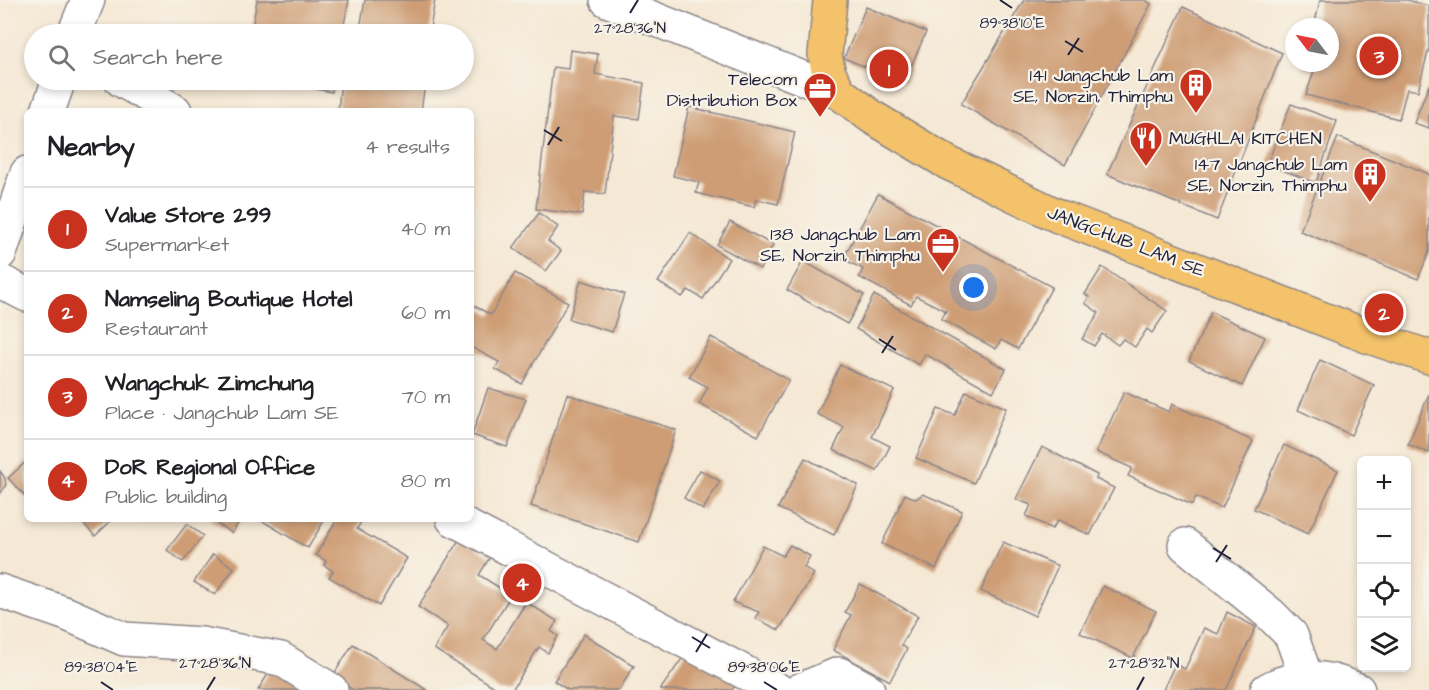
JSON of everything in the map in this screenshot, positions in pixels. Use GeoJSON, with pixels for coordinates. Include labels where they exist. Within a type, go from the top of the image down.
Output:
{"type":"FeatureCollection","features":[{"type":"Feature","properties":{"kind":"main road"},"geometry":{"type":"LineString","coordinates":[[830,0],[825,55],[835,83]]}},
{"type":"Feature","properties":{"kind":"main road","name":"JANGCHUB LAM SE"},"geometry":{"type":"LineString","coordinates":[[835,83],[872,117],[948,164],[1058,216],[1367,336],[1429,357]]}},
{"type":"Feature","properties":{"kind":"street"},"geometry":{"type":"LineString","coordinates":[[78,24],[88,0]]}},
{"type":"Feature","properties":{"kind":"street","name":"JANGCHUB LAM SE"},"geometry":{"type":"LineString","coordinates":[[607,0],[835,83]]}},
{"type":"Feature","properties":{"kind":"street"},"geometry":{"type":"LineString","coordinates":[[49,108],[55,90]]}},
{"type":"Feature","properties":{"kind":"street"},"geometry":{"type":"LineString","coordinates":[[139,90],[171,108]]}},
{"type":"Feature","properties":{"kind":"street"},"geometry":{"type":"LineString","coordinates":[[0,253],[24,182]]}},
{"type":"Feature","properties":{"kind":"street"},"geometry":{"type":"LineString","coordinates":[[0,281],[24,293]]}},
{"type":"Feature","properties":{"kind":"street"},"geometry":{"type":"LineString","coordinates":[[459,522],[778,690]]}},
{"type":"Feature","properties":{"kind":"street"},"geometry":{"type":"LineString","coordinates":[[1185,545],[1270,614],[1291,635],[1306,677]]}},
{"type":"Feature","properties":{"kind":"street"},"geometry":{"type":"LineString","coordinates":[[0,591],[67,615],[124,639],[201,644],[281,659],[330,690]]}},
{"type":"Feature","properties":{"kind":"street"},"geometry":{"type":"LineString","coordinates":[[800,690],[839,674],[868,690]]}},
{"type":"Feature","properties":{"kind":"street"},"geometry":{"type":"LineString","coordinates":[[1267,690],[1282,681],[1306,677],[1338,681],[1358,690]]}},
{"type":"Feature","properties":{"kind":"building"},"geometry":{"type":"Polygon","coordinates":[[[257,0],[349,0],[344,24],[253,24],[257,0]]]}},
{"type":"Feature","properties":{"kind":"building"},"geometry":{"type":"Polygon","coordinates":[[[365,0],[435,0],[431,24],[361,24],[365,0]]]}},
{"type":"Feature","properties":{"kind":"building"},"geometry":{"type":"Polygon","coordinates":[[[1024,0],[1145,0],[1151,4],[1065,165],[961,104],[1024,0]]]}},
{"type":"Feature","properties":{"kind":"building"},"geometry":{"type":"Polygon","coordinates":[[[1320,0],[1407,0],[1429,6],[1429,48],[1418,91],[1407,89],[1399,119],[1306,95],[1314,72],[1339,72],[1339,18],[1316,18],[1320,0]]]}},
{"type":"Feature","properties":{"kind":"building"},"geometry":{"type":"Polygon","coordinates":[[[866,7],[926,32],[904,83],[844,58],[866,7]]]}},
{"type":"Feature","properties":{"kind":"building","name":"141 Jangchub Lam SE, Norzin, Thimphu"},"geometry":{"type":"Polygon","coordinates":[[[1183,7],[1282,53],[1217,220],[1107,174],[1183,7]]]}},
{"type":"Feature","properties":{"kind":"building"},"geometry":{"type":"Polygon","coordinates":[[[570,50],[598,54],[595,74],[644,83],[639,119],[614,116],[605,194],[585,192],[582,215],[536,209],[553,67],[568,69],[570,50]]]}},
{"type":"Feature","properties":{"kind":"building"},"geometry":{"type":"Polygon","coordinates":[[[1429,85],[1429,128],[1414,123],[1429,85]]]}},
{"type":"Feature","properties":{"kind":"building"},"geometry":{"type":"Polygon","coordinates":[[[340,90],[424,90],[421,108],[338,108],[340,90]]]}},
{"type":"Feature","properties":{"kind":"building"},"geometry":{"type":"Polygon","coordinates":[[[1291,104],[1337,121],[1316,183],[1267,164],[1291,104]]]}},
{"type":"Feature","properties":{"kind":"building"},"geometry":{"type":"Polygon","coordinates":[[[689,107],[795,132],[778,204],[756,199],[754,207],[696,193],[699,182],[673,176],[689,107]]]}},
{"type":"Feature","properties":{"kind":"building","name":"147 Jangchub Lam SE, Norzin, Thimphu"},"geometry":{"type":"Polygon","coordinates":[[[1338,137],[1429,174],[1429,252],[1418,279],[1300,231],[1338,137]]]}},
{"type":"Feature","properties":{"kind":"building","name":"138 Jangchub Lam SE, Norzin, Thimphu"},"geometry":{"type":"Polygon","coordinates":[[[878,194],[1052,287],[1018,349],[1001,340],[996,349],[941,319],[946,311],[916,296],[911,305],[859,277],[863,269],[843,259],[878,194]]]}},
{"type":"Feature","properties":{"kind":"building"},"geometry":{"type":"Polygon","coordinates":[[[539,213],[558,227],[548,241],[561,251],[546,271],[513,248],[539,213]]]}},
{"type":"Feature","properties":{"kind":"building"},"geometry":{"type":"Polygon","coordinates":[[[730,222],[773,245],[760,269],[717,245],[730,222]]]}},
{"type":"Feature","properties":{"kind":"building"},"geometry":{"type":"Polygon","coordinates":[[[690,233],[729,259],[703,299],[688,290],[682,297],[658,282],[690,233]]]}},
{"type":"Feature","properties":{"kind":"building"},"geometry":{"type":"Polygon","coordinates":[[[803,261],[864,295],[847,324],[787,290],[803,261]]]}},
{"type":"Feature","properties":{"kind":"building"},"geometry":{"type":"Polygon","coordinates":[[[1102,267],[1167,311],[1152,333],[1147,329],[1135,347],[1123,339],[1118,345],[1102,334],[1094,346],[1082,339],[1099,313],[1085,303],[1089,297],[1085,294],[1102,267]]]}},
{"type":"Feature","properties":{"kind":"building"},"geometry":{"type":"Polygon","coordinates":[[[515,273],[568,302],[522,384],[495,369],[499,362],[474,349],[474,306],[491,315],[515,273]]]}},
{"type":"Feature","properties":{"kind":"building"},"geometry":{"type":"Polygon","coordinates":[[[581,280],[624,294],[612,332],[569,319],[581,280]]]}},
{"type":"Feature","properties":{"kind":"building"},"geometry":{"type":"Polygon","coordinates":[[[874,295],[1006,369],[993,392],[925,354],[919,365],[856,329],[874,295]]]}},
{"type":"Feature","properties":{"kind":"building"},"geometry":{"type":"Polygon","coordinates":[[[1211,312],[1265,337],[1242,386],[1189,361],[1211,312]]]}},
{"type":"Feature","properties":{"kind":"building"},"geometry":{"type":"Polygon","coordinates":[[[711,337],[789,380],[758,436],[699,404],[708,387],[689,377],[711,337]]]}},
{"type":"Feature","properties":{"kind":"building"},"geometry":{"type":"Polygon","coordinates":[[[1320,360],[1374,385],[1351,435],[1298,410],[1320,360]]]}},
{"type":"Feature","properties":{"kind":"building"},"geometry":{"type":"Polygon","coordinates":[[[840,365],[894,390],[872,437],[890,446],[877,471],[833,450],[844,427],[817,414],[840,365]]]}},
{"type":"Feature","properties":{"kind":"building"},"geometry":{"type":"Polygon","coordinates":[[[488,388],[526,399],[507,447],[474,436],[474,429],[488,388]]]}},
{"type":"Feature","properties":{"kind":"building"},"geometry":{"type":"Polygon","coordinates":[[[966,391],[1006,408],[974,483],[916,458],[938,409],[955,415],[966,391]]]}},
{"type":"Feature","properties":{"kind":"building"},"geometry":{"type":"Polygon","coordinates":[[[1124,392],[1169,412],[1172,404],[1253,441],[1222,508],[1196,497],[1192,505],[1128,476],[1132,468],[1096,452],[1124,392]]]}},
{"type":"Feature","properties":{"kind":"building"},"geometry":{"type":"Polygon","coordinates":[[[567,394],[676,430],[639,542],[531,506],[567,394]]]}},
{"type":"Feature","properties":{"kind":"building"},"geometry":{"type":"Polygon","coordinates":[[[1429,394],[1429,453],[1408,444],[1429,394]]]}},
{"type":"Feature","properties":{"kind":"building"},"geometry":{"type":"Polygon","coordinates":[[[1284,445],[1338,470],[1308,534],[1254,509],[1284,445]]]}},
{"type":"Feature","properties":{"kind":"building"},"geometry":{"type":"Polygon","coordinates":[[[1042,447],[1097,475],[1096,479],[1114,488],[1090,535],[1058,520],[1052,529],[1026,516],[1031,505],[1016,499],[1042,447]]]}},
{"type":"Feature","properties":{"kind":"building"},"geometry":{"type":"Polygon","coordinates":[[[805,458],[858,485],[834,535],[778,508],[805,458]]]}},
{"type":"Feature","properties":{"kind":"building"},"geometry":{"type":"Polygon","coordinates":[[[24,464],[24,495],[8,478],[24,464]]]}},
{"type":"Feature","properties":{"kind":"building"},"geometry":{"type":"Polygon","coordinates":[[[700,470],[720,481],[703,510],[684,498],[700,470]]]}},
{"type":"Feature","properties":{"kind":"building"},"geometry":{"type":"Polygon","coordinates":[[[0,471],[5,478],[6,485],[0,494],[0,471]]]}},
{"type":"Feature","properties":{"kind":"building"},"geometry":{"type":"Polygon","coordinates":[[[905,494],[916,499],[923,494],[962,511],[936,569],[882,544],[905,494]]]}},
{"type":"Feature","properties":{"kind":"building"},"geometry":{"type":"Polygon","coordinates":[[[82,522],[110,522],[95,536],[82,522]]]}},
{"type":"Feature","properties":{"kind":"building"},"geometry":{"type":"Polygon","coordinates":[[[214,522],[239,522],[232,533],[214,522]]]}},
{"type":"Feature","properties":{"kind":"building"},"geometry":{"type":"Polygon","coordinates":[[[264,522],[323,522],[308,548],[264,522]]]}},
{"type":"Feature","properties":{"kind":"building"},"geometry":{"type":"Polygon","coordinates":[[[335,522],[361,522],[357,529],[407,558],[379,606],[329,577],[333,571],[324,565],[326,561],[316,555],[335,522]]]}},
{"type":"Feature","properties":{"kind":"building"},"geometry":{"type":"Polygon","coordinates":[[[187,524],[203,536],[183,562],[167,550],[187,524]]]}},
{"type":"Feature","properties":{"kind":"building"},"geometry":{"type":"Polygon","coordinates":[[[460,538],[490,557],[479,575],[511,595],[483,640],[497,649],[526,602],[557,621],[551,631],[558,636],[548,653],[539,647],[512,690],[499,690],[434,649],[448,626],[418,607],[460,538]]]}},
{"type":"Feature","properties":{"kind":"building"},"geometry":{"type":"Polygon","coordinates":[[[1003,542],[1058,566],[1035,616],[981,591],[1003,542]]]}},
{"type":"Feature","properties":{"kind":"building"},"geometry":{"type":"Polygon","coordinates":[[[790,545],[810,556],[804,567],[814,574],[779,630],[755,618],[759,612],[733,602],[763,546],[783,556],[790,545]]]}},
{"type":"Feature","properties":{"kind":"building"},"geometry":{"type":"Polygon","coordinates":[[[213,554],[234,568],[215,595],[194,582],[213,554]]]}},
{"type":"Feature","properties":{"kind":"building"},"geometry":{"type":"Polygon","coordinates":[[[860,584],[918,616],[901,645],[907,649],[890,681],[833,650],[851,615],[845,612],[860,584]]]}},
{"type":"Feature","properties":{"kind":"building"},"geometry":{"type":"Polygon","coordinates":[[[1103,586],[1156,611],[1133,658],[1080,633],[1103,586]]]}},
{"type":"Feature","properties":{"kind":"building"},"geometry":{"type":"Polygon","coordinates":[[[1227,612],[1256,627],[1226,690],[1163,690],[1175,664],[1185,669],[1204,628],[1218,634],[1227,612]]]}},
{"type":"Feature","properties":{"kind":"building"},"geometry":{"type":"Polygon","coordinates":[[[584,634],[634,666],[619,690],[568,690],[554,681],[584,634]]]}},
{"type":"Feature","properties":{"kind":"building"},"geometry":{"type":"Polygon","coordinates":[[[353,644],[427,690],[353,690],[332,677],[353,644]]]}},
{"type":"Feature","properties":{"kind":"building"},"geometry":{"type":"Polygon","coordinates":[[[691,646],[739,680],[732,690],[660,690],[691,646]]]}},
{"type":"Feature","properties":{"kind":"building"},"geometry":{"type":"Polygon","coordinates":[[[275,663],[319,690],[258,690],[275,663]]]}},
{"type":"Feature","properties":{"kind":"place","name":"Wangchuk Zimchung"},"geometry":{"type":"Point","coordinates":[1379,56]}},
{"type":"Feature","properties":{"kind":"place","name":"Value Store 299"},"geometry":{"type":"Point","coordinates":[889,69]}},
{"type":"Feature","properties":{"kind":"place","name":"141 Jangchub Lam SE, Norzin, Thimphu"},"geometry":{"type":"Point","coordinates":[1196,114]}},
{"type":"Feature","properties":{"kind":"place","name":"Telecom Distribution Box"},"geometry":{"type":"Point","coordinates":[820,118]}},
{"type":"Feature","properties":{"kind":"place","name":"MUGHLAI KITCHEN"},"geometry":{"type":"Point","coordinates":[1146,167]}},
{"type":"Feature","properties":{"kind":"place","name":"147 Jangchub Lam SE, Norzin, Thimphu"},"geometry":{"type":"Point","coordinates":[1370,203]}},
{"type":"Feature","properties":{"kind":"place","name":"138 Jangchub Lam SE, Norzin, Thimphu"},"geometry":{"type":"Point","coordinates":[943,273]}},
{"type":"Feature","properties":{"kind":"place","name":"Namseling Boutique Hotel"},"geometry":{"type":"Point","coordinates":[1384,313]}},
{"type":"Feature","properties":{"kind":"place","name":"DoR Regional Office"},"geometry":{"type":"Point","coordinates":[522,583]}}]}
